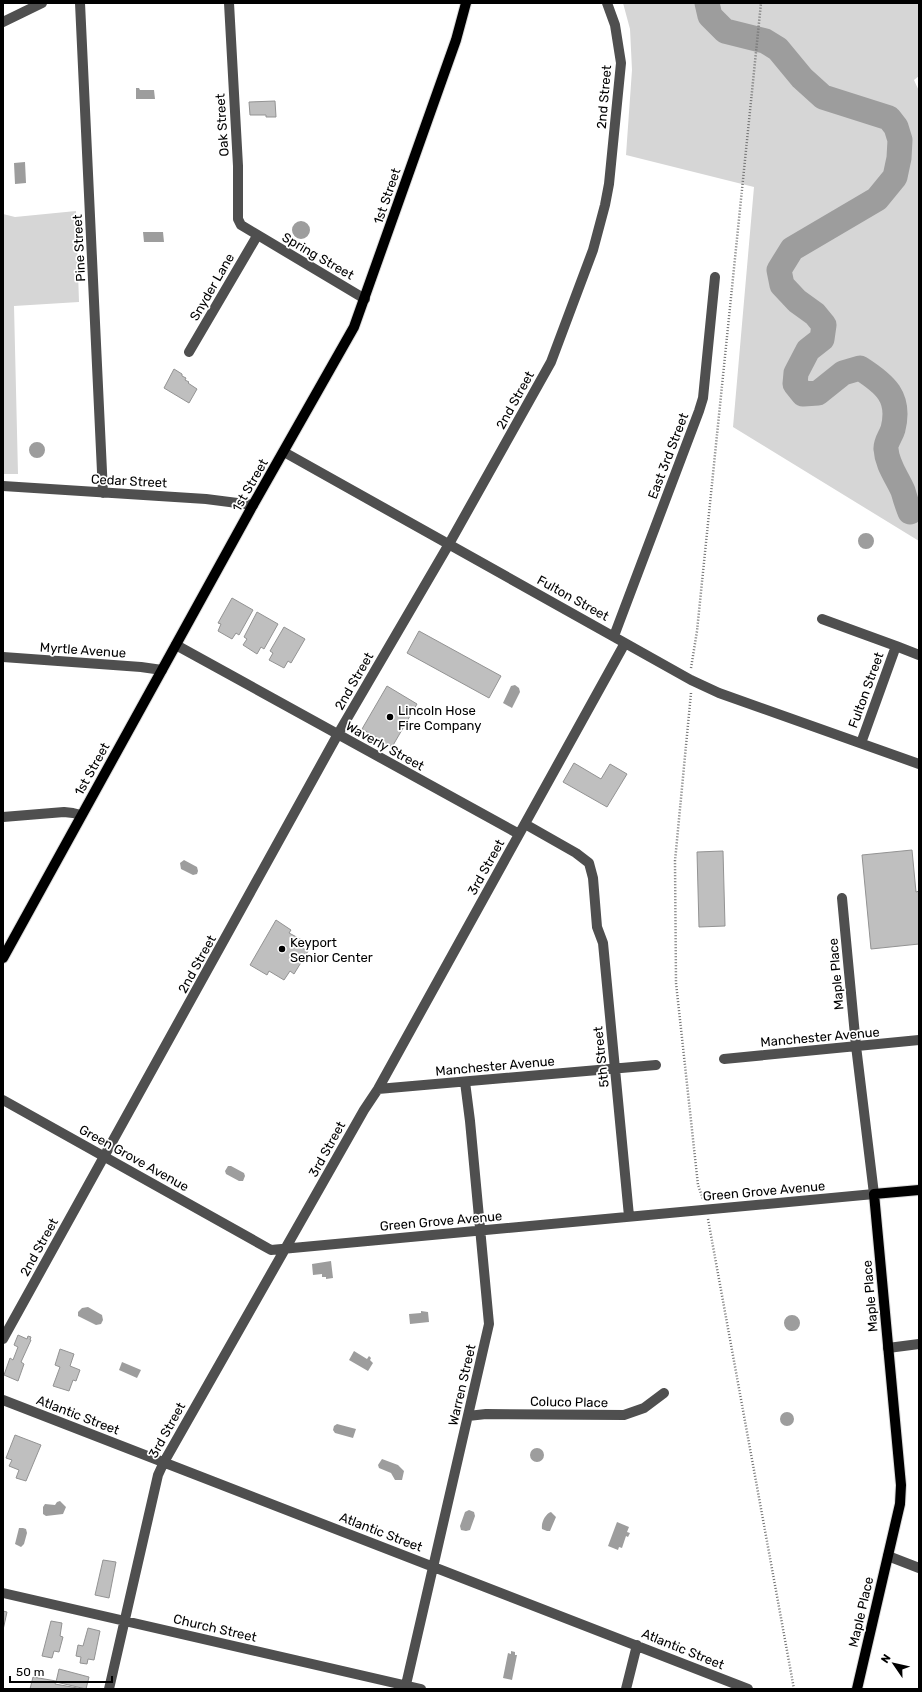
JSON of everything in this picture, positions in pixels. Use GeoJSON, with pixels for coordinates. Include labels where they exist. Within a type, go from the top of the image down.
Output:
{"type":"FeatureCollection","features":[{"type":"Feature","properties":{"kind":"main road","name":"1st Street"},"geometry":{"type":"LineString","coordinates":[[3,958],[253,505],[354,327],[456,40],[466,3]]}},
{"type":"Feature","properties":{"kind":"main road","name":"Green Grove Avenue"},"geometry":{"type":"LineString","coordinates":[[874,1194],[919,1190]]}},
{"type":"Feature","properties":{"kind":"main road","name":"Maple Place"},"geometry":{"type":"LineString","coordinates":[[857,1689],[900,1504],[901,1485],[874,1194]]}},
{"type":"Feature","properties":{"kind":"street"},"geometry":{"type":"LineString","coordinates":[[3,22],[42,3]]}},
{"type":"Feature","properties":{"kind":"street","name":"Pine Street"},"geometry":{"type":"LineString","coordinates":[[80,3],[102,493]]}},
{"type":"Feature","properties":{"kind":"street","name":"Oak Street"},"geometry":{"type":"LineString","coordinates":[[229,3],[238,166],[238,219],[241,225],[257,236]]}},
{"type":"Feature","properties":{"kind":"street","name":"2nd Street"},"geometry":{"type":"LineString","coordinates":[[3,1339],[106,1156],[338,734],[449,544],[551,362],[597,235],[609,184],[621,63],[615,25],[607,3]]}},
{"type":"Feature","properties":{"kind":"street","name":"Spring Street"},"geometry":{"type":"LineString","coordinates":[[257,236],[365,298]]}},
{"type":"Feature","properties":{"kind":"street","name":"Snyder Lane"},"geometry":{"type":"LineString","coordinates":[[189,352],[257,236]]}},
{"type":"Feature","properties":{"kind":"street","name":"East 3rd Street"},"geometry":{"type":"LineString","coordinates":[[614,636],[703,398],[715,277]]}},
{"type":"Feature","properties":{"kind":"street","name":"Fulton Street"},"geometry":{"type":"LineString","coordinates":[[284,452],[691,680],[719,693],[919,764]]}},
{"type":"Feature","properties":{"kind":"street","name":"Cedar Street"},"geometry":{"type":"LineString","coordinates":[[3,486],[206,499],[253,505]]}},
{"type":"Feature","properties":{"kind":"street","name":"Fulton Street"},"geometry":{"type":"LineString","coordinates":[[822,619],[919,655]]}},
{"type":"Feature","properties":{"kind":"street","name":"3rd Street"},"geometry":{"type":"LineString","coordinates":[[109,1689],[158,1475],[164,1462],[364,1110],[378,1089],[625,643]]}},
{"type":"Feature","properties":{"kind":"street","name":"Waverly Street"},"geometry":{"type":"LineString","coordinates":[[176,645],[519,834]]}},
{"type":"Feature","properties":{"kind":"street","name":"Fulton Street"},"geometry":{"type":"LineString","coordinates":[[861,743],[896,646]]}},
{"type":"Feature","properties":{"kind":"street","name":"Myrtle Avenue"},"geometry":{"type":"LineString","coordinates":[[3,657],[141,667],[162,670]]}},
{"type":"Feature","properties":{"kind":"street"},"geometry":{"type":"LineString","coordinates":[[3,817],[64,812],[81,816]]}},
{"type":"Feature","properties":{"kind":"street","name":"5th Street"},"geometry":{"type":"LineString","coordinates":[[525,824],[576,853],[589,863],[593,878],[596,918],[603,943],[629,1216]]}},
{"type":"Feature","properties":{"kind":"street","name":"Maple Place"},"geometry":{"type":"LineString","coordinates":[[842,898],[856,1046],[874,1194]]}},
{"type":"Feature","properties":{"kind":"street","name":"Manchester Avenue"},"geometry":{"type":"LineString","coordinates":[[724,1059],[919,1040]]}},
{"type":"Feature","properties":{"kind":"street","name":"Manchester Avenue"},"geometry":{"type":"LineString","coordinates":[[378,1089],[656,1065]]}},
{"type":"Feature","properties":{"kind":"street","name":"Warren Street"},"geometry":{"type":"LineString","coordinates":[[405,1687],[489,1324],[465,1082]]}},
{"type":"Feature","properties":{"kind":"street","name":"Green Grove Avenue"},"geometry":{"type":"LineString","coordinates":[[3,1100],[106,1156],[272,1250],[874,1194]]}},
{"type":"Feature","properties":{"kind":"street"},"geometry":{"type":"LineString","coordinates":[[888,1348],[919,1344]]}},
{"type":"Feature","properties":{"kind":"street","name":"Coluco Place"},"geometry":{"type":"LineString","coordinates":[[468,1416],[486,1414],[624,1415],[644,1408],[664,1393]]}},
{"type":"Feature","properties":{"kind":"street","name":"Atlantic Street"},"geometry":{"type":"LineString","coordinates":[[3,1400],[748,1689]]}},
{"type":"Feature","properties":{"kind":"street"},"geometry":{"type":"LineString","coordinates":[[888,1556],[919,1568]]}},
{"type":"Feature","properties":{"kind":"street","name":"Church Street"},"geometry":{"type":"LineString","coordinates":[[3,1593],[405,1687],[421,1689]]}},
{"type":"Feature","properties":{"kind":"street"},"geometry":{"type":"LineString","coordinates":[[626,1689],[637,1645]]}},
{"type":"Feature","properties":{"kind":"path"},"geometry":{"type":"LineString","coordinates":[[761,3],[691,680],[675,861],[676,983],[698,1185],[706,1210],[794,1689]]}},
{"type":"Feature","properties":{"kind":"shaded area"},"geometry":{"type":"Polygon","coordinates":[[[623,3],[919,3],[919,76],[914,80],[919,91],[919,541],[733,427],[754,187],[626,155],[632,70],[630,29],[623,3]]]}},
{"type":"Feature","properties":{"kind":"shaded area"},"geometry":{"type":"Polygon","coordinates":[[[136,88],[139,88],[140,90],[154,90],[155,99],[136,99],[136,88]]]}},
{"type":"Feature","properties":{"kind":"shaded area"},"geometry":{"type":"Polygon","coordinates":[[[25,162],[26,183],[15,184],[14,163],[25,162]]]}},
{"type":"Feature","properties":{"kind":"shaded area"},"geometry":{"type":"Polygon","coordinates":[[[76,211],[79,302],[14,306],[18,474],[3,474],[3,214],[15,217],[76,211]]]}},
{"type":"Feature","properties":{"kind":"shaded area"},"geometry":{"type":"Polygon","coordinates":[[[301,221],[307,224],[310,230],[307,236],[301,239],[295,236],[292,230],[295,224],[301,221]]]}},
{"type":"Feature","properties":{"kind":"shaded area"},"geometry":{"type":"Polygon","coordinates":[[[143,232],[163,232],[164,242],[144,242],[143,232]]]}},
{"type":"Feature","properties":{"kind":"shaded area"},"geometry":{"type":"Polygon","coordinates":[[[37,442],[44,447],[45,450],[40,457],[37,458],[30,453],[29,450],[34,443],[37,442]]]}},
{"type":"Feature","properties":{"kind":"shaded area"},"geometry":{"type":"Polygon","coordinates":[[[866,533],[873,538],[874,541],[869,548],[866,549],[859,544],[858,541],[863,534],[866,533]]]}},
{"type":"Feature","properties":{"kind":"shaded area"},"geometry":{"type":"Polygon","coordinates":[[[515,685],[519,688],[520,692],[512,708],[503,703],[511,686],[515,685]]]}},
{"type":"Feature","properties":{"kind":"shaded area"},"geometry":{"type":"Polygon","coordinates":[[[184,860],[197,867],[197,874],[193,875],[181,869],[180,863],[184,860]]]}},
{"type":"Feature","properties":{"kind":"shaded area"},"geometry":{"type":"Polygon","coordinates":[[[228,1166],[231,1166],[244,1173],[245,1176],[243,1181],[239,1181],[226,1174],[225,1171],[228,1166]]]}},
{"type":"Feature","properties":{"kind":"shaded area"},"geometry":{"type":"Polygon","coordinates":[[[331,1261],[333,1278],[326,1279],[326,1277],[322,1277],[322,1274],[313,1275],[312,1264],[331,1261]]]}},
{"type":"Feature","properties":{"kind":"shaded area"},"geometry":{"type":"Polygon","coordinates":[[[88,1307],[102,1315],[103,1320],[101,1324],[96,1325],[78,1316],[78,1312],[82,1308],[88,1307]]]}},
{"type":"Feature","properties":{"kind":"shaded area"},"geometry":{"type":"Polygon","coordinates":[[[421,1311],[428,1312],[429,1322],[410,1324],[409,1314],[421,1313],[421,1311]]]}},
{"type":"Feature","properties":{"kind":"shaded area"},"geometry":{"type":"Polygon","coordinates":[[[792,1315],[799,1320],[800,1323],[795,1330],[792,1331],[785,1326],[784,1323],[789,1316],[792,1315]]]}},
{"type":"Feature","properties":{"kind":"shaded area"},"geometry":{"type":"Polygon","coordinates":[[[354,1351],[367,1359],[369,1356],[371,1358],[370,1360],[373,1363],[368,1371],[349,1360],[354,1351]]]}},
{"type":"Feature","properties":{"kind":"shaded area"},"geometry":{"type":"Polygon","coordinates":[[[122,1362],[141,1370],[137,1378],[119,1370],[122,1362]]]}},
{"type":"Feature","properties":{"kind":"shaded area"},"geometry":{"type":"Polygon","coordinates":[[[784,1412],[790,1412],[794,1416],[794,1422],[790,1426],[784,1426],[780,1422],[780,1416],[784,1412]]]}},
{"type":"Feature","properties":{"kind":"shaded area"},"geometry":{"type":"Polygon","coordinates":[[[337,1424],[356,1429],[353,1438],[335,1433],[333,1430],[334,1426],[337,1424]]]}},
{"type":"Feature","properties":{"kind":"shaded area"},"geometry":{"type":"Polygon","coordinates":[[[534,1448],[540,1448],[544,1452],[544,1458],[540,1462],[534,1462],[530,1458],[530,1452],[534,1448]]]}},
{"type":"Feature","properties":{"kind":"shaded area"},"geometry":{"type":"Polygon","coordinates":[[[382,1459],[398,1465],[404,1471],[402,1480],[395,1480],[391,1473],[379,1468],[378,1465],[382,1459]]]}},
{"type":"Feature","properties":{"kind":"shaded area"},"geometry":{"type":"Polygon","coordinates":[[[60,1501],[66,1507],[63,1514],[46,1516],[43,1514],[43,1507],[45,1504],[55,1505],[60,1501]]]}},
{"type":"Feature","properties":{"kind":"shaded area"},"geometry":{"type":"Polygon","coordinates":[[[469,1510],[474,1512],[475,1516],[470,1530],[461,1530],[460,1526],[465,1512],[469,1510]]]}},
{"type":"Feature","properties":{"kind":"shaded area"},"geometry":{"type":"Polygon","coordinates":[[[551,1512],[556,1517],[550,1531],[547,1531],[542,1529],[542,1524],[545,1517],[551,1512]]]}},
{"type":"Feature","properties":{"kind":"shaded area"},"geometry":{"type":"Polygon","coordinates":[[[617,1522],[629,1527],[627,1532],[630,1533],[628,1537],[626,1536],[622,1548],[619,1547],[618,1550],[608,1546],[617,1522]]]}},
{"type":"Feature","properties":{"kind":"shaded area"},"geometry":{"type":"Polygon","coordinates":[[[19,1528],[26,1529],[27,1533],[24,1544],[21,1547],[15,1544],[19,1528]]]}},
{"type":"Feature","properties":{"kind":"shaded area"},"geometry":{"type":"Polygon","coordinates":[[[511,1651],[515,1652],[515,1655],[517,1655],[512,1680],[503,1678],[508,1653],[511,1654],[511,1651]]]}},
{"type":"Feature","properties":{"kind":"building"},"geometry":{"type":"Polygon","coordinates":[[[275,101],[276,117],[266,117],[266,115],[250,115],[249,102],[275,101]]]}},
{"type":"Feature","properties":{"kind":"building"},"geometry":{"type":"Polygon","coordinates":[[[174,369],[182,374],[182,376],[186,378],[185,380],[189,382],[188,383],[197,389],[189,403],[164,388],[174,369]]]}},
{"type":"Feature","properties":{"kind":"building"},"geometry":{"type":"Polygon","coordinates":[[[232,598],[253,610],[239,635],[236,633],[232,639],[218,631],[221,624],[218,623],[232,598]]]}},
{"type":"Feature","properties":{"kind":"building"},"geometry":{"type":"Polygon","coordinates":[[[257,612],[278,624],[264,649],[261,647],[257,654],[243,645],[247,639],[244,637],[257,612]]]}},
{"type":"Feature","properties":{"kind":"building"},"geometry":{"type":"Polygon","coordinates":[[[284,627],[305,639],[291,663],[288,661],[284,668],[269,660],[273,653],[270,651],[284,627]]]}},
{"type":"Feature","properties":{"kind":"building"},"geometry":{"type":"Polygon","coordinates":[[[419,631],[501,676],[489,698],[407,653],[419,631]]]}},
{"type":"Feature","properties":{"kind":"building","name":"Lincoln Hose Fire Company"},"geometry":{"type":"Polygon","coordinates":[[[387,686],[417,704],[392,747],[362,729],[387,686]]]}},
{"type":"Feature","properties":{"kind":"building"},"geometry":{"type":"Polygon","coordinates":[[[574,763],[601,779],[610,764],[627,774],[607,807],[563,782],[574,763]]]}},
{"type":"Feature","properties":{"kind":"building"},"geometry":{"type":"Polygon","coordinates":[[[912,850],[916,892],[919,891],[919,944],[871,949],[862,855],[912,850]]]}},
{"type":"Feature","properties":{"kind":"building"},"geometry":{"type":"Polygon","coordinates":[[[723,851],[725,926],[699,927],[697,852],[723,851]]]}},
{"type":"Feature","properties":{"kind":"building","name":"Keyport Senior Center"},"geometry":{"type":"Polygon","coordinates":[[[276,920],[291,930],[289,933],[306,942],[302,948],[308,951],[294,974],[290,971],[284,980],[269,971],[267,975],[250,965],[276,920]]]}},
{"type":"Feature","properties":{"kind":"building"},"geometry":{"type":"Polygon","coordinates":[[[18,1335],[27,1339],[28,1336],[31,1337],[31,1340],[21,1362],[24,1364],[18,1381],[4,1375],[10,1358],[13,1360],[18,1347],[14,1345],[18,1335]]]}},
{"type":"Feature","properties":{"kind":"building"},"geometry":{"type":"Polygon","coordinates":[[[60,1349],[74,1354],[70,1366],[80,1370],[76,1381],[73,1380],[69,1391],[53,1386],[60,1367],[55,1365],[60,1349]]]}},
{"type":"Feature","properties":{"kind":"building"},"geometry":{"type":"Polygon","coordinates":[[[15,1435],[41,1445],[26,1481],[16,1478],[19,1470],[9,1466],[12,1460],[6,1458],[15,1435]]]}},
{"type":"Feature","properties":{"kind":"building"},"geometry":{"type":"Polygon","coordinates":[[[103,1560],[116,1562],[109,1598],[95,1595],[103,1560]]]}},
{"type":"Feature","properties":{"kind":"building"},"geometry":{"type":"Polygon","coordinates":[[[3,1611],[7,1612],[3,1630],[3,1611]]]}},
{"type":"Feature","properties":{"kind":"building"},"geometry":{"type":"Polygon","coordinates":[[[51,1621],[62,1623],[60,1636],[63,1637],[59,1652],[54,1651],[52,1658],[42,1656],[51,1621]]]}},
{"type":"Feature","properties":{"kind":"building"},"geometry":{"type":"Polygon","coordinates":[[[88,1628],[100,1631],[94,1660],[88,1659],[87,1664],[80,1663],[81,1657],[76,1656],[78,1645],[83,1646],[88,1628]]]}},
{"type":"Feature","properties":{"kind":"building"},"geometry":{"type":"Polygon","coordinates":[[[59,1669],[89,1677],[86,1689],[56,1682],[59,1669]]]}},
{"type":"Feature","properties":{"kind":"building"},"geometry":{"type":"Polygon","coordinates":[[[33,1677],[56,1681],[55,1684],[83,1689],[30,1689],[33,1677]]]}},
{"type":"Feature","properties":{"kind":"waterway"},"geometry":{"type":"LineString","coordinates":[[707,3],[710,16],[725,31],[765,41],[778,49],[802,78],[823,97],[889,118],[896,127],[900,140],[899,158],[895,177],[877,199],[792,249],[779,270],[782,285],[797,301],[815,314],[824,325],[822,339],[808,350],[796,373],[795,384],[803,394],[818,393],[843,373],[860,368],[884,386],[889,392],[895,408],[893,429],[886,447],[887,455],[890,466],[903,491],[910,512]]}},
{"type":"Feature","properties":{"kind":"place","name":"Lincoln Hose Fire Company"},"geometry":{"type":"Point","coordinates":[390,717]}},
{"type":"Feature","properties":{"kind":"place","name":"Keyport Senior Center"},"geometry":{"type":"Point","coordinates":[282,949]}}]}
